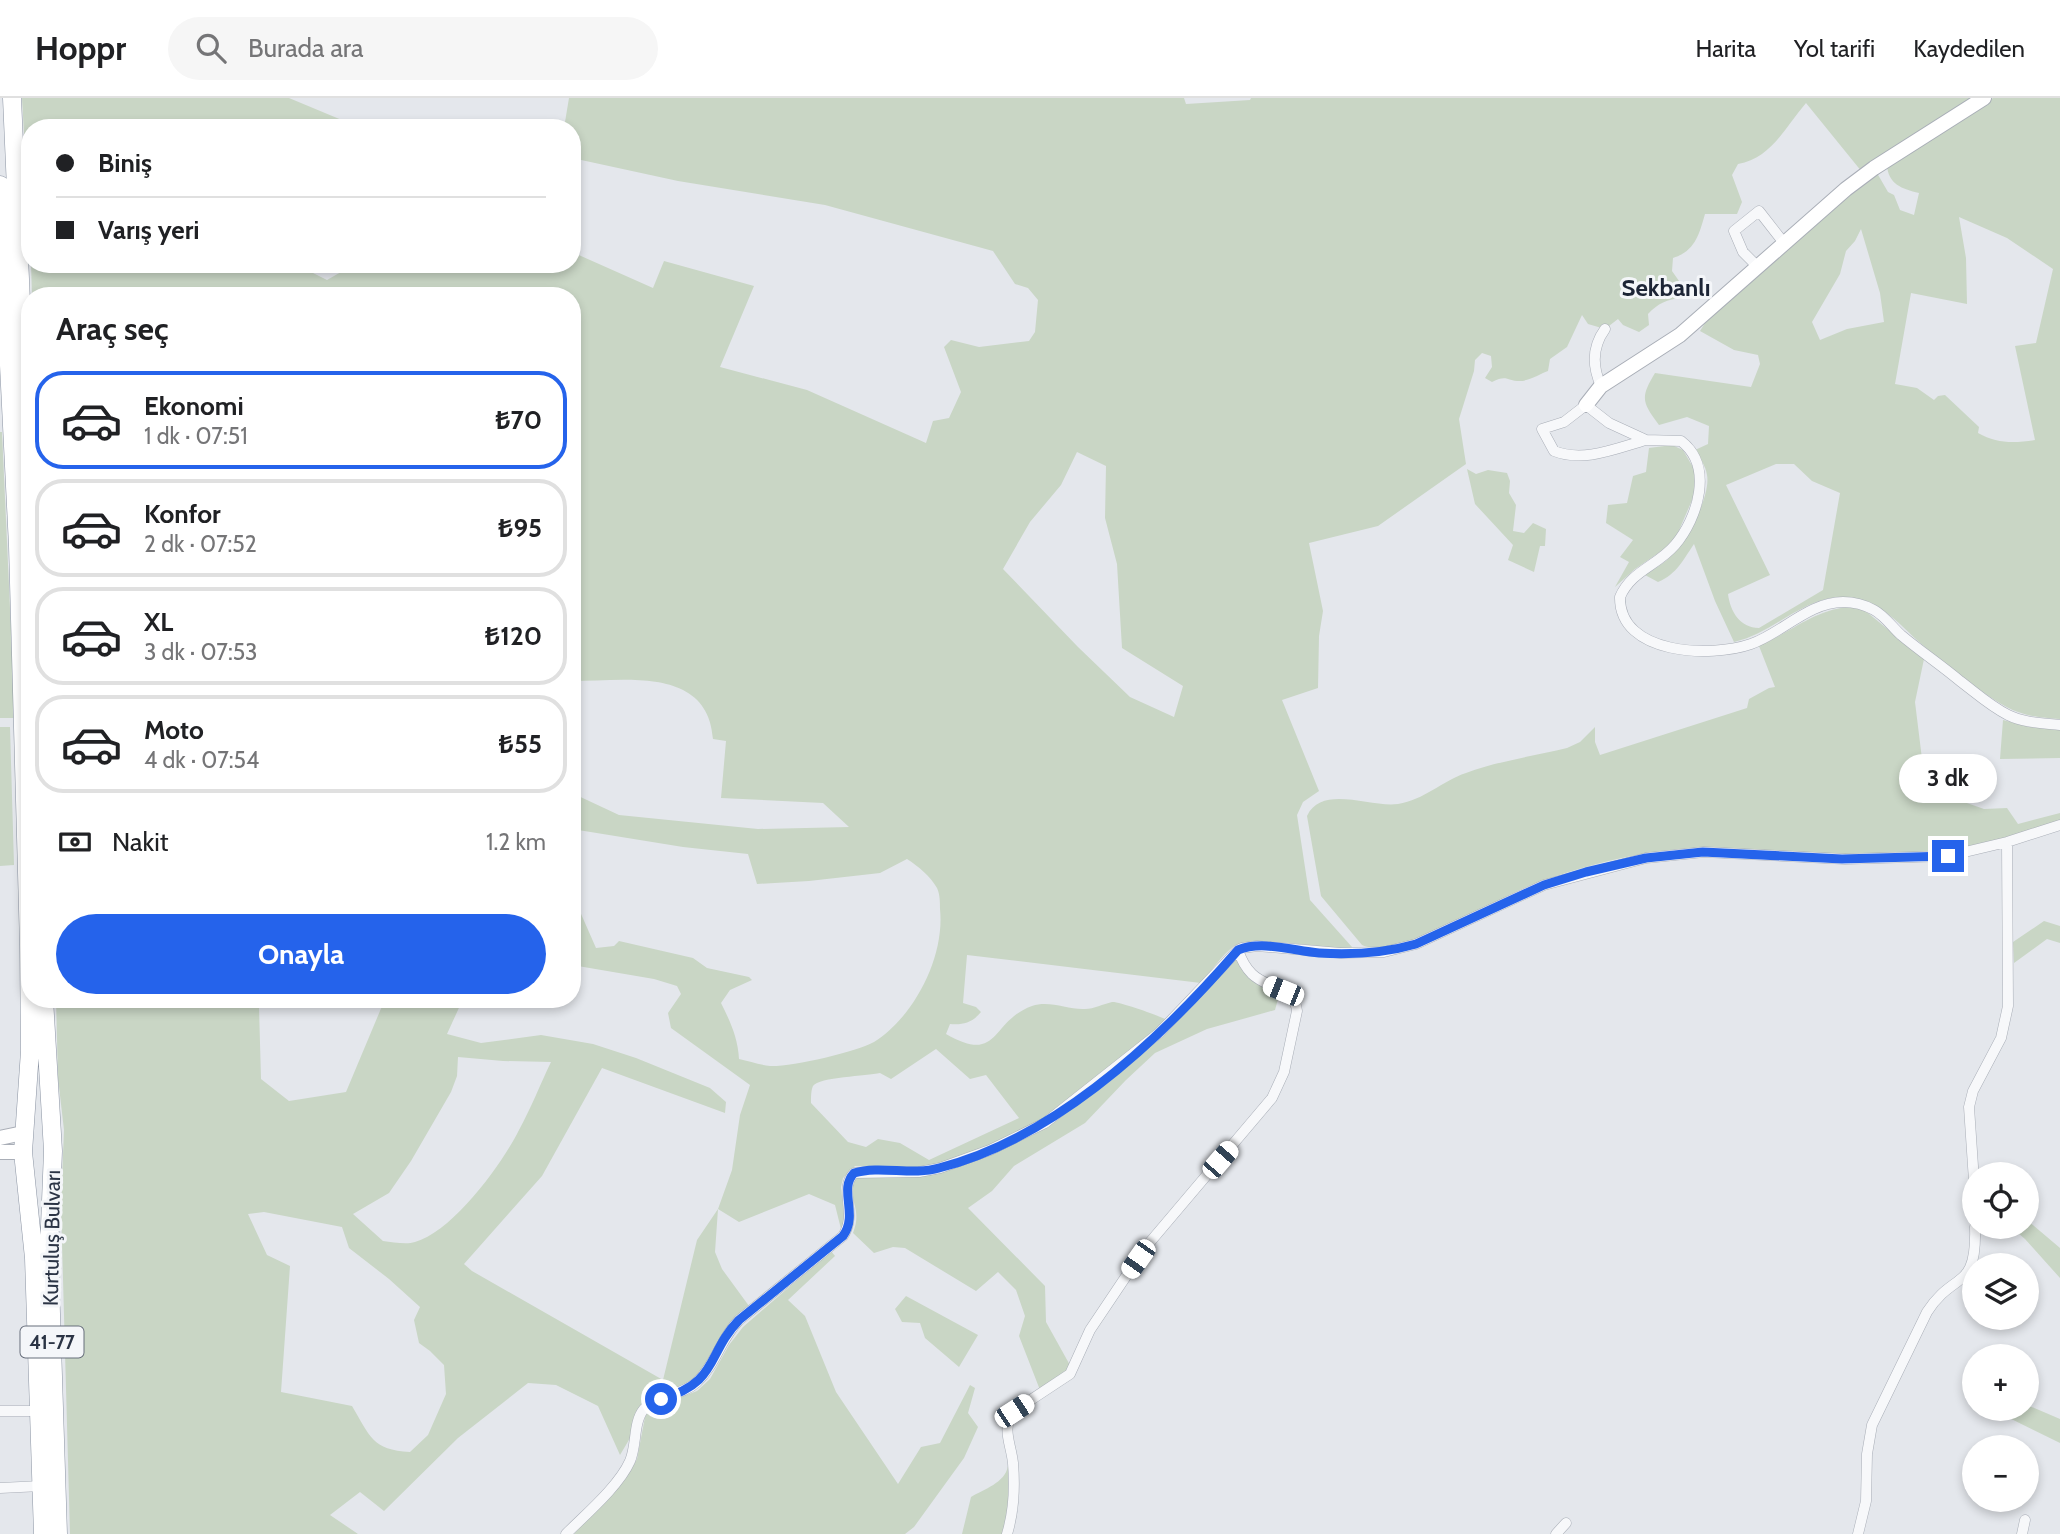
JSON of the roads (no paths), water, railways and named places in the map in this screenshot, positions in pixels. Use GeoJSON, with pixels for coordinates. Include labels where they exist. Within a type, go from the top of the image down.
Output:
{"type":"FeatureCollection","features":[{"type":"Feature","properties":{"kind":"highway"},"geometry":{"type":"LineString","coordinates":[[12,98],[21,302]]}},
{"type":"Feature","properties":{"kind":"highway"},"geometry":{"type":"LineString","coordinates":[[0,185],[3,318],[18,546],[21,655]]}},
{"type":"Feature","properties":{"kind":"highway"},"geometry":{"type":"LineString","coordinates":[[30,1008],[30,1051],[23,1152],[35,1156],[53,1151],[45,1008]]}},
{"type":"Feature","properties":{"kind":"highway"},"geometry":{"type":"LineString","coordinates":[[23,1133],[39,1128],[52,1132]]}},
{"type":"Feature","properties":{"kind":"highway","name":"Kurtuluş Bulvarı"},"geometry":{"type":"LineString","coordinates":[[53,1151],[50,1264],[58,1534]]}},
{"type":"Feature","properties":{"kind":"highway","name":"Kurtuluş Bulvarı"},"geometry":{"type":"LineString","coordinates":[[23,1152],[34,1258],[43,1534]]}},
{"type":"Feature","properties":{"kind":"street"},"geometry":{"type":"LineString","coordinates":[[1984,98],[1874,168],[1679,335],[1601,386],[1586,405],[1563,422],[1542,429],[1554,451],[1566,455],[1582,456],[1646,440],[1677,440],[1685,444],[1699,471],[1702,482],[1699,498],[1678,542],[1631,578],[1623,589],[1620,597],[1621,611],[1630,628],[1637,634],[1666,647],[1731,648],[1761,639],[1820,607],[1842,602],[1863,605],[1878,612],[1900,634],[1996,708],[2028,722],[2060,725]]}},
{"type":"Feature","properties":{"kind":"street"},"geometry":{"type":"LineString","coordinates":[[1757,266],[1743,251],[1734,231],[1759,211],[1784,243]]}},
{"type":"Feature","properties":{"kind":"street"},"geometry":{"type":"LineString","coordinates":[[1601,386],[1594,360],[1598,342],[1605,329]]}},
{"type":"Feature","properties":{"kind":"street"},"geometry":{"type":"LineString","coordinates":[[1586,405],[1609,423],[1646,440]]}},
{"type":"Feature","properties":{"kind":"street"},"geometry":{"type":"LineString","coordinates":[[566,1534],[614,1484],[629,1463],[640,1416],[646,1406],[680,1394],[695,1384],[715,1360],[728,1334],[739,1320],[843,1236],[851,1217],[847,1188],[850,1176],[854,1173],[919,1172],[940,1168],[990,1150],[1045,1123],[1159,1033],[1238,950],[1257,946],[1330,953],[1396,950],[1416,944],[1544,885],[1618,864],[1659,856],[1715,852],[1842,859],[1948,856],[2007,842],[2060,825]]}},
{"type":"Feature","properties":{"kind":"street"},"geometry":{"type":"LineString","coordinates":[[1973,1162],[1969,1107],[1973,1091],[2001,1038],[2008,1006],[2007,842]]}},
{"type":"Feature","properties":{"kind":"street"},"geometry":{"type":"LineString","coordinates":[[1007,1534],[1014,1484],[1012,1455],[1006,1436],[1014,1411],[1070,1374],[1090,1330],[1145,1248],[1262,1111],[1282,1079],[1297,1011],[1295,1003],[1290,995],[1263,983],[1251,974],[1238,950]]}},
{"type":"Feature","properties":{"kind":"street"},"geometry":{"type":"LineString","coordinates":[[0,1139],[23,1133]]}},
{"type":"Feature","properties":{"kind":"street"},"geometry":{"type":"LineString","coordinates":[[0,1152],[23,1152]]}},
{"type":"Feature","properties":{"kind":"street"},"geometry":{"type":"LineString","coordinates":[[1858,1534],[1866,1502],[1867,1454],[1872,1424],[1927,1312],[1936,1300],[1969,1271],[1975,1257],[1975,1239]]}},
{"type":"Feature","properties":{"kind":"street"},"geometry":{"type":"LineString","coordinates":[[0,1411],[38,1410]]}},
{"type":"Feature","properties":{"kind":"street"},"geometry":{"type":"LineString","coordinates":[[0,1488],[41,1486]]}},
{"type":"Feature","properties":{"kind":"street"},"geometry":{"type":"LineString","coordinates":[[2021,1534],[2025,1520]]}},
{"type":"Feature","properties":{"kind":"street"},"geometry":{"type":"LineString","coordinates":[[1556,1534],[1566,1524]]}},
{"type":"Feature","properties":{"kind":"district","name":"Sekbanlı"},"geometry":{"type":"Point","coordinates":[1666,288]}}]}
